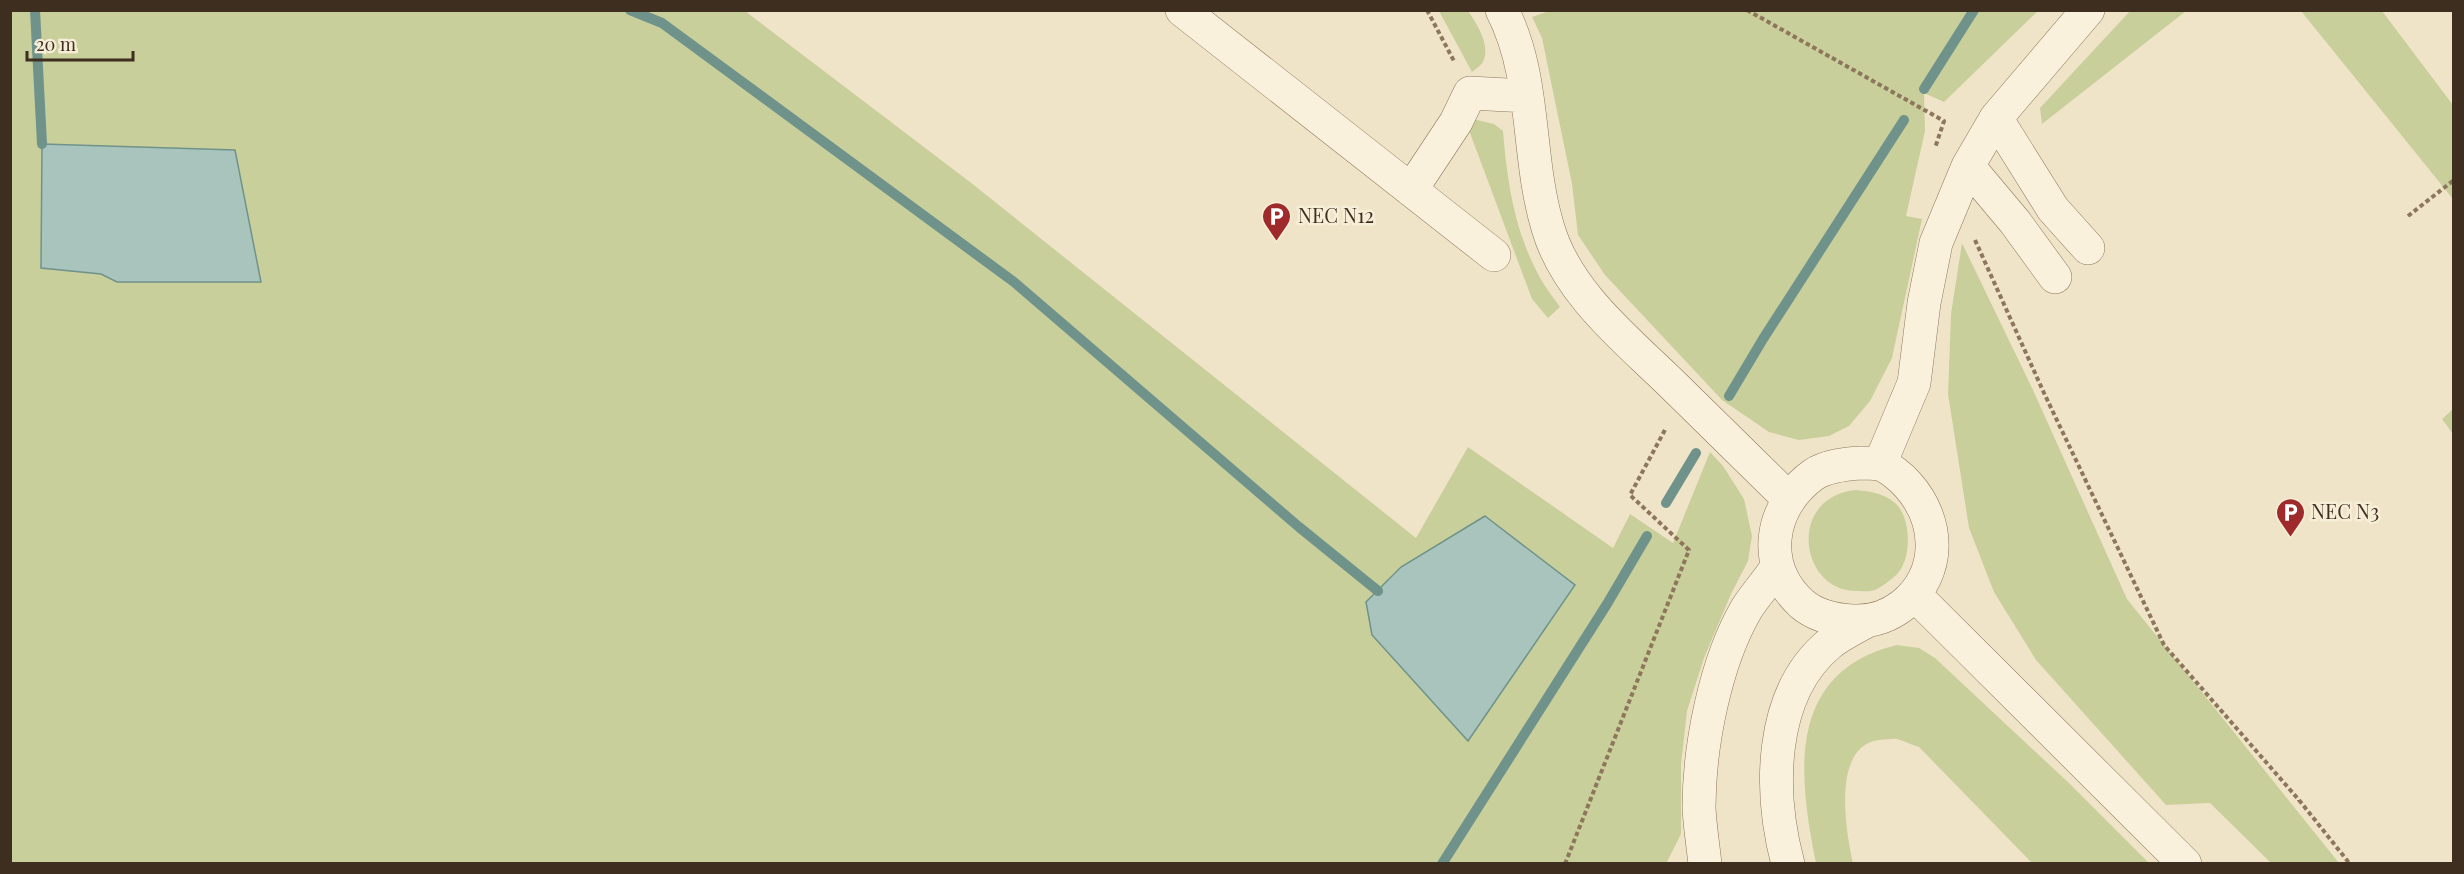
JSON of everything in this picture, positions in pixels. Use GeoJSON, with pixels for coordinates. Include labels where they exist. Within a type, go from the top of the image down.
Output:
{"type":"FeatureCollection","features":[{"type":"Feature","properties":{"kind":"street"},"geometry":{"type":"LineString","coordinates":[[1182,10],[1494,255]]}},
{"type":"Feature","properties":{"kind":"street"},"geometry":{"type":"LineString","coordinates":[[1502,10],[1518,50],[1527,96],[1536,177],[1548,229],[1558,253],[1580,291],[1612,326],[1788,498]]}},
{"type":"Feature","properties":{"kind":"street"},"geometry":{"type":"LineString","coordinates":[[1880,464],[1914,383],[1926,293],[1936,243],[1968,166],[1996,118],[2088,10]]}},
{"type":"Feature","properties":{"kind":"street"},"geometry":{"type":"LineString","coordinates":[[1411,190],[1456,122],[1470,93],[1527,96]]}},
{"type":"Feature","properties":{"kind":"street"},"geometry":{"type":"LineString","coordinates":[[1996,118],[2053,209],[2088,248]]}},
{"type":"Feature","properties":{"kind":"street"},"geometry":{"type":"LineString","coordinates":[[1968,166],[2015,222],[2055,278]]}},
{"type":"Feature","properties":{"kind":"street"},"geometry":{"type":"LineString","coordinates":[[1788,864],[1780,827],[1777,793],[1781,733],[1787,706],[1812,661],[1830,643],[1864,622],[1893,613],[1915,595],[1925,579],[1933,552],[1931,525],[1919,497],[1903,478],[1880,464],[1861,463],[1839,465],[1814,474],[1788,498],[1781,511],[1774,538],[1778,567],[1791,592],[1806,608],[1833,620],[1864,622]]}},
{"type":"Feature","properties":{"kind":"street"},"geometry":{"type":"LineString","coordinates":[[1705,864],[1700,809],[1703,756],[1714,699],[1726,656],[1747,609],[1778,567]]}},
{"type":"Feature","properties":{"kind":"street"},"geometry":{"type":"LineString","coordinates":[[1915,595],[2185,864]]}},
{"type":"Feature","properties":{"kind":"path"},"geometry":{"type":"LineString","coordinates":[[1427,10],[1470,93]]}},
{"type":"Feature","properties":{"kind":"path"},"geometry":{"type":"LineString","coordinates":[[1747,10],[1944,121],[1933,154]]}},
{"type":"Feature","properties":{"kind":"path"},"geometry":{"type":"LineString","coordinates":[[2408,216],[2454,180]]}},
{"type":"Feature","properties":{"kind":"path"},"geometry":{"type":"LineString","coordinates":[[1949,212],[1969,226],[2044,393],[2164,645],[2299,800],[2350,864]]}},
{"type":"Feature","properties":{"kind":"path"},"geometry":{"type":"LineString","coordinates":[[1565,864],[1689,550],[1630,495],[1683,396]]}},
{"type":"Feature","properties":{"kind":"green space"},"geometry":{"type":"Polygon","coordinates":[[[10,11],[745,11],[970,182],[1416,538],[1468,447],[1613,548],[1630,514],[1673,543],[1710,452],[1723,466],[1744,499],[1752,536],[1748,561],[1731,594],[1704,658],[1687,711],[1681,765],[1681,834],[1666,864],[11,863],[10,11]]]}},
{"type":"Feature","properties":{"kind":"green space"},"geometry":{"type":"Polygon","coordinates":[[[1439,11],[1468,11],[1479,28],[1484,42],[1485,55],[1482,63],[1472,72],[1439,11]]]}},
{"type":"Feature","properties":{"kind":"green space"},"geometry":{"type":"Polygon","coordinates":[[[1549,11],[2038,11],[1944,102],[1924,93],[1925,131],[1906,216],[1922,219],[1892,358],[1870,401],[1849,426],[1829,436],[1799,440],[1769,432],[1722,400],[1605,275],[1578,235],[1572,184],[1542,38],[1532,17],[1549,11]]]}},
{"type":"Feature","properties":{"kind":"green space"},"geometry":{"type":"Polygon","coordinates":[[[2130,11],[2186,11],[2042,124],[2040,108],[2130,11]]]}},
{"type":"Feature","properties":{"kind":"green space"},"geometry":{"type":"Polygon","coordinates":[[[2301,11],[2382,11],[2453,105],[2453,199],[2301,11]]]}},
{"type":"Feature","properties":{"kind":"green space"},"geometry":{"type":"Polygon","coordinates":[[[1473,119],[1494,124],[1503,131],[1509,186],[1517,221],[1539,276],[1560,307],[1548,318],[1532,299],[1467,125],[1473,119]]]}},
{"type":"Feature","properties":{"kind":"green space"},"geometry":{"type":"Polygon","coordinates":[[[1962,243],[2033,390],[2127,599],[2339,863],[2271,863],[2210,803],[2166,805],[2036,660],[1994,592],[1969,528],[1948,394],[1951,314],[1962,243]]]}},
{"type":"Feature","properties":{"kind":"green space"},"geometry":{"type":"Polygon","coordinates":[[[2453,409],[2453,434],[2442,419],[2453,409]]]}},
{"type":"Feature","properties":{"kind":"green space"},"geometry":{"type":"Polygon","coordinates":[[[1855,490],[1890,499],[1900,509],[1907,528],[1907,551],[1900,570],[1885,584],[1871,591],[1838,587],[1823,577],[1813,562],[1809,544],[1810,526],[1818,509],[1833,497],[1855,490]]]}},
{"type":"Feature","properties":{"kind":"green space"},"geometry":{"type":"Polygon","coordinates":[[[1897,645],[1919,648],[1935,658],[2070,784],[2149,863],[2032,863],[1919,747],[1892,739],[1879,740],[1864,746],[1854,757],[1848,773],[1845,812],[1853,863],[1816,863],[1805,796],[1804,762],[1808,731],[1818,703],[1835,678],[1861,659],[1897,645]]]}},
{"type":"Feature","properties":{"kind":"water"},"geometry":{"type":"Polygon","coordinates":[[[42,144],[235,150],[261,282],[117,282],[101,274],[41,268],[42,144]]]}},
{"type":"Feature","properties":{"kind":"water"},"geometry":{"type":"Polygon","coordinates":[[[1485,516],[1575,585],[1468,741],[1372,635],[1366,602],[1401,567],[1485,516]]]}},
{"type":"Feature","properties":{"kind":"waterway"},"geometry":{"type":"LineString","coordinates":[[35,10],[42,144]]}},
{"type":"Feature","properties":{"kind":"waterway"},"geometry":{"type":"LineString","coordinates":[[630,10],[662,23],[1014,282],[1299,527],[1378,591]]}},
{"type":"Feature","properties":{"kind":"waterway"},"geometry":{"type":"LineString","coordinates":[[1924,89],[1974,10]]}},
{"type":"Feature","properties":{"kind":"waterway"},"geometry":{"type":"LineString","coordinates":[[1729,396],[1763,339],[1904,120]]}},
{"type":"Feature","properties":{"kind":"waterway"},"geometry":{"type":"LineString","coordinates":[[1666,503],[1696,453]]}},
{"type":"Feature","properties":{"kind":"waterway"},"geometry":{"type":"LineString","coordinates":[[1442,864],[1607,604],[1647,536]]}},
{"type":"Feature","properties":{"kind":"place","name":"NEC N12"},"geometry":{"type":"Point","coordinates":[1277,242]}},
{"type":"Feature","properties":{"kind":"place","name":"NEC N3"},"geometry":{"type":"Point","coordinates":[2290,538]}}]}
